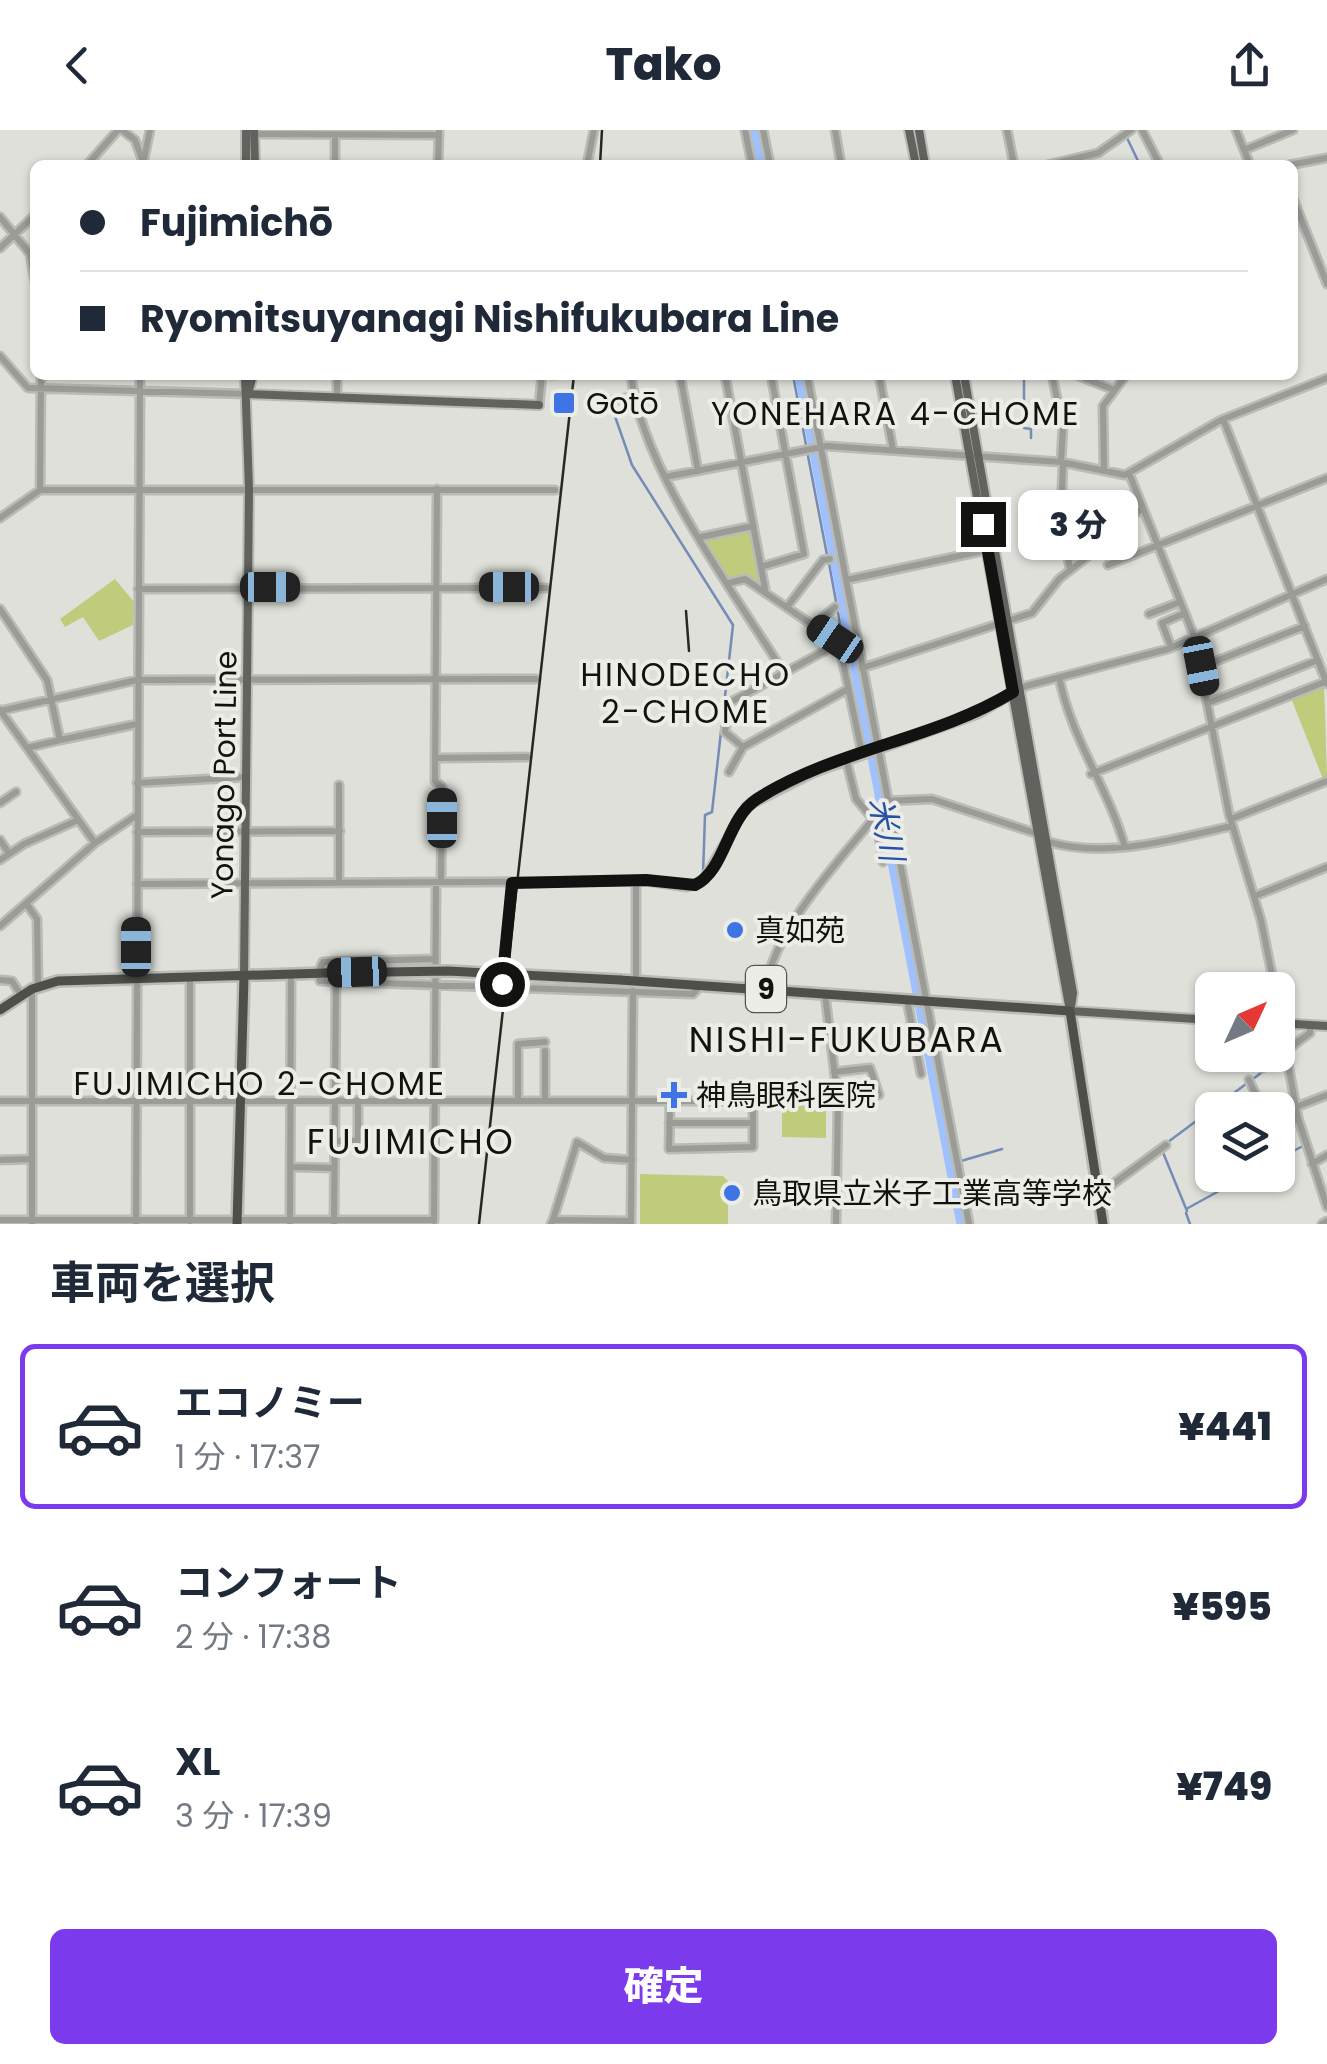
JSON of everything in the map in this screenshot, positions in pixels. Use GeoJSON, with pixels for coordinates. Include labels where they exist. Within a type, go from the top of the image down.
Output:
{"type":"FeatureCollection","features":[{"type":"Feature","properties":{"kind":"highway","name":"9"},"geometry":{"type":"LineString","coordinates":[[0,1010],[35,988],[67,980],[448,971],[1070,1012]]}},
{"type":"Feature","properties":{"kind":"highway"},"geometry":{"type":"LineString","coordinates":[[237,1222],[244,977]]}},
{"type":"Feature","properties":{"kind":"highway"},"geometry":{"type":"LineString","coordinates":[[1070,1012],[1103,1224]]}},
{"type":"Feature","properties":{"kind":"main road"},"geometry":{"type":"LineString","coordinates":[[909,130],[915,160]]}},
{"type":"Feature","properties":{"kind":"main road"},"geometry":{"type":"LineString","coordinates":[[919,130],[924,160]]}},
{"type":"Feature","properties":{"kind":"main road"},"geometry":{"type":"LineString","coordinates":[[247,160],[252,131]]}},
{"type":"Feature","properties":{"kind":"main road"},"geometry":{"type":"LineString","coordinates":[[252,131],[255,160]]}},
{"type":"Feature","properties":{"kind":"main road","name":"Yonago Port Line"},"geometry":{"type":"LineString","coordinates":[[244,977],[249,490],[246,380]]}},
{"type":"Feature","properties":{"kind":"main road","name":"Yonago Port Line"},"geometry":{"type":"LineString","coordinates":[[248,394],[252,380]]}},
{"type":"Feature","properties":{"kind":"main road"},"geometry":{"type":"LineString","coordinates":[[957,380],[1006,624],[1070,1012]]}},
{"type":"Feature","properties":{"kind":"main road"},"geometry":{"type":"LineString","coordinates":[[965,380],[988,550],[1006,624]]}},
{"type":"Feature","properties":{"kind":"main road"},"geometry":{"type":"LineString","coordinates":[[248,394],[538,405]]}},
{"type":"Feature","properties":{"kind":"main road"},"geometry":{"type":"LineString","coordinates":[[1017,689],[1049,842],[1073,993],[1070,1012]]}},
{"type":"Feature","properties":{"kind":"main road"},"geometry":{"type":"LineString","coordinates":[[1070,1012],[1195,1019]]}},
{"type":"Feature","properties":{"kind":"main road"},"geometry":{"type":"LineString","coordinates":[[1295,1024],[1327,1026]]}},
{"type":"Feature","properties":{"kind":"street"},"geometry":{"type":"LineString","coordinates":[[92,160],[120,130],[136,140],[142,160]]}},
{"type":"Feature","properties":{"kind":"street"},"geometry":{"type":"LineString","coordinates":[[144,160],[150,130]]}},
{"type":"Feature","properties":{"kind":"street"},"geometry":{"type":"LineString","coordinates":[[588,160],[594,130]]}},
{"type":"Feature","properties":{"kind":"street"},"geometry":{"type":"LineString","coordinates":[[745,130],[751,160]]}},
{"type":"Feature","properties":{"kind":"street"},"geometry":{"type":"LineString","coordinates":[[763,130],[769,160]]}},
{"type":"Feature","properties":{"kind":"street"},"geometry":{"type":"LineString","coordinates":[[835,130],[841,160]]}},
{"type":"Feature","properties":{"kind":"street"},"geometry":{"type":"LineString","coordinates":[[1007,130],[1013,160]]}},
{"type":"Feature","properties":{"kind":"street"},"geometry":{"type":"LineString","coordinates":[[1142,130],[1157,160]]}},
{"type":"Feature","properties":{"kind":"street"},"geometry":{"type":"LineString","coordinates":[[1236,130],[1248,160]]}},
{"type":"Feature","properties":{"kind":"street"},"geometry":{"type":"LineString","coordinates":[[1244,150],[1293,130]]}},
{"type":"Feature","properties":{"kind":"street"},"geometry":{"type":"LineString","coordinates":[[252,131],[335,135],[439,133],[438,160]]}},
{"type":"Feature","properties":{"kind":"street"},"geometry":{"type":"LineString","coordinates":[[1068,160],[1098,153],[1127,131]]}},
{"type":"Feature","properties":{"kind":"street"},"geometry":{"type":"LineString","coordinates":[[335,135],[335,160]]}},
{"type":"Feature","properties":{"kind":"street"},"geometry":{"type":"LineString","coordinates":[[1298,163],[1327,158]]}},
{"type":"Feature","properties":{"kind":"street"},"geometry":{"type":"LineString","coordinates":[[1298,211],[1326,279]]}},
{"type":"Feature","properties":{"kind":"street"},"geometry":{"type":"LineString","coordinates":[[0,217],[30,254]]}},
{"type":"Feature","properties":{"kind":"street"},"geometry":{"type":"LineString","coordinates":[[0,248],[30,220]]}},
{"type":"Feature","properties":{"kind":"street"},"geometry":{"type":"LineString","coordinates":[[0,356],[25,386],[248,394]]}},
{"type":"Feature","properties":{"kind":"street"},"geometry":{"type":"LineString","coordinates":[[665,478],[816,448],[1062,463],[1129,473],[1223,419],[1327,378]]}},
{"type":"Feature","properties":{"kind":"street"},"geometry":{"type":"LineString","coordinates":[[40,380],[40,490]]}},
{"type":"Feature","properties":{"kind":"street"},"geometry":{"type":"LineString","coordinates":[[136,1222],[140,380]]}},
{"type":"Feature","properties":{"kind":"street"},"geometry":{"type":"LineString","coordinates":[[337,380],[337,398]]}},
{"type":"Feature","properties":{"kind":"street"},"geometry":{"type":"LineString","coordinates":[[538,405],[541,380]]}},
{"type":"Feature","properties":{"kind":"street"},"geometry":{"type":"LineString","coordinates":[[631,380],[645,438],[665,478],[784,674]]}},
{"type":"Feature","properties":{"kind":"street"},"geometry":{"type":"LineString","coordinates":[[681,380],[698,471]]}},
{"type":"Feature","properties":{"kind":"street"},"geometry":{"type":"LineString","coordinates":[[727,380],[765,590]]}},
{"type":"Feature","properties":{"kind":"street"},"geometry":{"type":"LineString","coordinates":[[761,567],[804,554],[771,380]]}},
{"type":"Feature","properties":{"kind":"street"},"geometry":{"type":"LineString","coordinates":[[808,380],[816,448],[862,668],[870,750]]}},
{"type":"Feature","properties":{"kind":"street"},"geometry":{"type":"LineString","coordinates":[[880,380],[893,450]]}},
{"type":"Feature","properties":{"kind":"street"},"geometry":{"type":"LineString","coordinates":[[1053,380],[1063,427],[1062,514],[1070,570]]}},
{"type":"Feature","properties":{"kind":"street"},"geometry":{"type":"LineString","coordinates":[[1089,380],[1114,390]]}},
{"type":"Feature","properties":{"kind":"street"},"geometry":{"type":"LineString","coordinates":[[1104,471],[1102,406],[1122,380]]}},
{"type":"Feature","properties":{"kind":"street"},"geometry":{"type":"LineString","coordinates":[[613,400],[633,397]]}},
{"type":"Feature","properties":{"kind":"street"},"geometry":{"type":"LineString","coordinates":[[1092,774],[1327,682],[1223,419]]}},
{"type":"Feature","properties":{"kind":"street"},"geometry":{"type":"LineString","coordinates":[[1129,473],[1194,636],[1232,822],[1255,896],[1271,972]]}},
{"type":"Feature","properties":{"kind":"street"},"geometry":{"type":"LineString","coordinates":[[1108,565],[1327,478]]}},
{"type":"Feature","properties":{"kind":"street"},"geometry":{"type":"LineString","coordinates":[[0,518],[40,490],[555,490]]}},
{"type":"Feature","properties":{"kind":"street"},"geometry":{"type":"LineString","coordinates":[[0,1220],[434,1222],[434,959],[442,787],[436,782],[437,490]]}},
{"type":"Feature","properties":{"kind":"street"},"geometry":{"type":"LineString","coordinates":[[862,668],[1032,613],[1070,570],[1091,554],[1113,524],[1143,509]]}},
{"type":"Feature","properties":{"kind":"street"},"geometry":{"type":"LineString","coordinates":[[701,537],[754,526]]}},
{"type":"Feature","properties":{"kind":"street"},"geometry":{"type":"LineString","coordinates":[[846,580],[988,550]]}},
{"type":"Feature","properties":{"kind":"street"},"geometry":{"type":"LineString","coordinates":[[787,607],[823,560],[830,559]]}},
{"type":"Feature","properties":{"kind":"street"},"geometry":{"type":"LineString","coordinates":[[729,584],[742,578],[765,590],[840,643],[848,688],[887,801],[888,841],[925,1001],[969,1224]]}},
{"type":"Feature","properties":{"kind":"street"},"geometry":{"type":"LineString","coordinates":[[136,884],[636,881],[687,887],[702,882],[736,820],[750,804],[870,750],[978,714],[1017,689],[1171,647],[1327,578]]}},
{"type":"Feature","properties":{"kind":"street"},"geometry":{"type":"LineString","coordinates":[[138,588],[546,588]]}},
{"type":"Feature","properties":{"kind":"street"},"geometry":{"type":"LineString","coordinates":[[1148,614],[1180,602]]}},
{"type":"Feature","properties":{"kind":"street"},"geometry":{"type":"LineString","coordinates":[[814,625],[835,607]]}},
{"type":"Feature","properties":{"kind":"street"},"geometry":{"type":"LineString","coordinates":[[0,609],[3,621],[47,680],[60,740]]}},
{"type":"Feature","properties":{"kind":"street"},"geometry":{"type":"LineString","coordinates":[[1171,647],[1162,623],[1185,613]]}},
{"type":"Feature","properties":{"kind":"street"},"geometry":{"type":"LineString","coordinates":[[1201,666],[1305,626]]}},
{"type":"Feature","properties":{"kind":"street"},"geometry":{"type":"LineString","coordinates":[[743,746],[725,732],[728,704],[840,643]]}},
{"type":"Feature","properties":{"kind":"street"},"geometry":{"type":"LineString","coordinates":[[1208,704],[1318,660]]}},
{"type":"Feature","properties":{"kind":"street"},"geometry":{"type":"LineString","coordinates":[[1059,677],[1072,730],[1112,809],[1125,847]]}},
{"type":"Feature","properties":{"kind":"street"},"geometry":{"type":"LineString","coordinates":[[94,843],[0,711],[137,680],[536,679]]}},
{"type":"Feature","properties":{"kind":"street"},"geometry":{"type":"LineString","coordinates":[[729,772],[743,746],[848,688]]}},
{"type":"Feature","properties":{"kind":"street"},"geometry":{"type":"LineString","coordinates":[[26,748],[137,723]]}},
{"type":"Feature","properties":{"kind":"street"},"geometry":{"type":"LineString","coordinates":[[436,758],[527,757]]}},
{"type":"Feature","properties":{"kind":"street"},"geometry":{"type":"LineString","coordinates":[[846,760],[856,799],[888,841],[883,862]]}},
{"type":"Feature","properties":{"kind":"street"},"geometry":{"type":"LineString","coordinates":[[137,783],[245,777]]}},
{"type":"Feature","properties":{"kind":"street"},"geometry":{"type":"LineString","coordinates":[[1049,842],[1088,848],[1125,847],[1232,822],[1327,781]]}},
{"type":"Feature","properties":{"kind":"street"},"geometry":{"type":"LineString","coordinates":[[339,882],[340,786]]}},
{"type":"Feature","properties":{"kind":"street"},"geometry":{"type":"LineString","coordinates":[[0,803],[16,792]]}},
{"type":"Feature","properties":{"kind":"street"},"geometry":{"type":"LineString","coordinates":[[887,801],[932,799],[1038,834]]}},
{"type":"Feature","properties":{"kind":"street"},"geometry":{"type":"LineString","coordinates":[[0,926],[94,843],[137,815]]}},
{"type":"Feature","properties":{"kind":"street"},"geometry":{"type":"LineString","coordinates":[[765,989],[773,960],[816,889],[874,818]]}},
{"type":"Feature","properties":{"kind":"street"},"geometry":{"type":"LineString","coordinates":[[0,860],[8,852],[78,820]]}},
{"type":"Feature","properties":{"kind":"street"},"geometry":{"type":"LineString","coordinates":[[137,832],[340,831]]}},
{"type":"Feature","properties":{"kind":"street"},"geometry":{"type":"LineString","coordinates":[[0,840],[8,852]]}},
{"type":"Feature","properties":{"kind":"street"},"geometry":{"type":"LineString","coordinates":[[1255,896],[1327,867]]}},
{"type":"Feature","properties":{"kind":"street"},"geometry":{"type":"LineString","coordinates":[[632,1160],[604,1158],[576,1142],[552,1222],[631,1222],[632,1160],[632,1101],[636,881]]}},
{"type":"Feature","properties":{"kind":"street"},"geometry":{"type":"LineString","coordinates":[[502,984],[518,883]]}},
{"type":"Feature","properties":{"kind":"street"},"geometry":{"type":"LineString","coordinates":[[26,903],[37,919],[32,1222]]}},
{"type":"Feature","properties":{"kind":"street"},"geometry":{"type":"LineString","coordinates":[[434,959],[323,962],[320,980],[635,986]]}},
{"type":"Feature","properties":{"kind":"street"},"geometry":{"type":"LineString","coordinates":[[290,1222],[291,974]]}},
{"type":"Feature","properties":{"kind":"street"},"geometry":{"type":"LineString","coordinates":[[190,978],[190,1222]]}},
{"type":"Feature","properties":{"kind":"street"},"geometry":{"type":"LineString","coordinates":[[0,980],[12,981],[21,995]]}},
{"type":"Feature","properties":{"kind":"street"},"geometry":{"type":"LineString","coordinates":[[334,1222],[336,980]]}},
{"type":"Feature","properties":{"kind":"street"},"geometry":{"type":"LineString","coordinates":[[825,994],[838,1101],[836,1224]]}},
{"type":"Feature","properties":{"kind":"street"},"geometry":{"type":"LineString","coordinates":[[910,1000],[921,1074]]}},
{"type":"Feature","properties":{"kind":"street"},"geometry":{"type":"LineString","coordinates":[[1295,1045],[1310,1034],[1310,1025]]}},
{"type":"Feature","properties":{"kind":"street"},"geometry":{"type":"LineString","coordinates":[[518,1100],[518,1044],[545,1047],[545,1099]]}},
{"type":"Feature","properties":{"kind":"street"},"geometry":{"type":"LineString","coordinates":[[834,1072],[870,1068],[878,1095]]}},
{"type":"Feature","properties":{"kind":"street"},"geometry":{"type":"LineString","coordinates":[[1292,1072],[1298,1118],[1327,1207]]}},
{"type":"Feature","properties":{"kind":"street"},"geometry":{"type":"LineString","coordinates":[[1249,1080],[1255,1092]]}},
{"type":"Feature","properties":{"kind":"street"},"geometry":{"type":"LineString","coordinates":[[1296,1107],[1327,1096]]}},
{"type":"Feature","properties":{"kind":"street"},"geometry":{"type":"LineString","coordinates":[[334,1141],[358,1141],[358,1100]]}},
{"type":"Feature","properties":{"kind":"street"},"geometry":{"type":"LineString","coordinates":[[0,1101],[838,1101]]}},
{"type":"Feature","properties":{"kind":"street"},"geometry":{"type":"LineString","coordinates":[[670,1101],[669,1149],[753,1147],[753,1101]]}},
{"type":"Feature","properties":{"kind":"street"},"geometry":{"type":"LineString","coordinates":[[669,1122],[753,1123]]}},
{"type":"Feature","properties":{"kind":"street"},"geometry":{"type":"LineString","coordinates":[[1098,1194],[1166,1145]]}},
{"type":"Feature","properties":{"kind":"street"},"geometry":{"type":"LineString","coordinates":[[1312,1164],[1327,1155]]}},
{"type":"Feature","properties":{"kind":"street"},"geometry":{"type":"LineString","coordinates":[[0,1160],[32,1159]]}},
{"type":"Feature","properties":{"kind":"street"},"geometry":{"type":"LineString","coordinates":[[290,1167],[335,1168]]}},
{"type":"Feature","properties":{"kind":"green space"},"geometry":{"type":"Polygon","coordinates":[[[750,529],[761,582],[758,585],[743,576],[729,579],[705,539],[750,529]]]}},
{"type":"Feature","properties":{"kind":"green space"},"geometry":{"type":"Polygon","coordinates":[[[115,579],[134,602],[133,625],[99,641],[83,617],[65,627],[60,619],[115,579]]]}},
{"type":"Feature","properties":{"kind":"green space"},"geometry":{"type":"Polygon","coordinates":[[[1324,684],[1327,778],[1323,779],[1291,698],[1324,684]]]}},
{"type":"Feature","properties":{"kind":"green space"},"geometry":{"type":"Polygon","coordinates":[[[782,1105],[826,1107],[826,1138],[782,1137],[782,1105]]]}},
{"type":"Feature","properties":{"kind":"green space"},"geometry":{"type":"Polygon","coordinates":[[[640,1174],[723,1176],[728,1181],[728,1224],[640,1224],[640,1174]]]}},
{"type":"Feature","properties":{"kind":"waterway","name":"米川"},"geometry":{"type":"LineString","coordinates":[[755,130],[761,160]]}},
{"type":"Feature","properties":{"kind":"waterway"},"geometry":{"type":"LineString","coordinates":[[1127,138],[1138,160]]}},
{"type":"Feature","properties":{"kind":"waterway"},"geometry":{"type":"LineString","coordinates":[[794,380],[806,445]]}},
{"type":"Feature","properties":{"kind":"waterway","name":"米川"},"geometry":{"type":"LineString","coordinates":[[801,380],[962,1224]]}},
{"type":"Feature","properties":{"kind":"waterway"},"geometry":{"type":"LineString","coordinates":[[1024,380],[1024,428],[1031,429],[1031,438]]}},
{"type":"Feature","properties":{"kind":"waterway"},"geometry":{"type":"LineString","coordinates":[[610,402],[632,465],[733,625],[712,812],[705,815],[703,875]]}},
{"type":"Feature","properties":{"kind":"waterway"},"geometry":{"type":"LineString","coordinates":[[808,456],[827,555]]}},
{"type":"Feature","properties":{"kind":"waterway"},"geometry":{"type":"LineString","coordinates":[[829,563],[843,640]]}},
{"type":"Feature","properties":{"kind":"waterway"},"geometry":{"type":"LineString","coordinates":[[1253,1079],[1262,1072]]}},
{"type":"Feature","properties":{"kind":"waterway"},"geometry":{"type":"LineString","coordinates":[[1168,1142],[1246,1084]]}},
{"type":"Feature","properties":{"kind":"waterway"},"geometry":{"type":"LineString","coordinates":[[1295,1150],[1303,1146]]}},
{"type":"Feature","properties":{"kind":"waterway"},"geometry":{"type":"LineString","coordinates":[[961,1161],[1002,1149]]}},
{"type":"Feature","properties":{"kind":"waterway"},"geometry":{"type":"LineString","coordinates":[[1162,1150],[1187,1211]]}},
{"type":"Feature","properties":{"kind":"waterway"},"geometry":{"type":"LineString","coordinates":[[1188,1208],[1217,1192]]}},
{"type":"Feature","properties":{"kind":"waterway"},"geometry":{"type":"LineString","coordinates":[[1186,1213],[1190,1224]]}},
{"type":"Feature","properties":{"kind":"railway"},"geometry":{"type":"LineString","coordinates":[[600,160],[602,130]]}},
{"type":"Feature","properties":{"kind":"railway"},"geometry":{"type":"LineString","coordinates":[[479,1224],[573,380]]}},
{"type":"Feature","properties":{"kind":"railway"},"geometry":{"type":"LineString","coordinates":[[686,611],[689,651]]}},
{"type":"Feature","properties":{"kind":"place","name":"Gotō"},"geometry":{"type":"Point","coordinates":[564,403]}},
{"type":"Feature","properties":{"kind":"place","name":"真如苑"},"geometry":{"type":"Point","coordinates":[735,930]}},
{"type":"Feature","properties":{"kind":"place","name":"神鳥眼科医院"},"geometry":{"type":"Point","coordinates":[674,1095]}},
{"type":"Feature","properties":{"kind":"place","name":"鳥取県立米子工業高等学校"},"geometry":{"type":"Point","coordinates":[732,1193]}},
{"type":"Feature","properties":{"kind":"district","name":"YONEHARA 4-CHOME"},"geometry":{"type":"Point","coordinates":[896,413]}},
{"type":"Feature","properties":{"kind":"district","name":"HINODECHO 2-CHOME"},"geometry":{"type":"Point","coordinates":[686,692]}},
{"type":"Feature","properties":{"kind":"district","name":"NISHI-FUKUBARA"},"geometry":{"type":"Point","coordinates":[847,1039]}},
{"type":"Feature","properties":{"kind":"district","name":"FUJIMICHO 2-CHOME"},"geometry":{"type":"Point","coordinates":[260,1083]}},
{"type":"Feature","properties":{"kind":"district","name":"FUJIMICHO"},"geometry":{"type":"Point","coordinates":[411,1141]}},
{"type":"Feature","properties":{"kind":"route"},"geometry":{"type":"LineString","coordinates":[[502,984],[512,883],[646,880],[695,885],[708,876],[736,820],[755,800],[866,751],[978,714],[1013,692],[983,524]]}}]}
